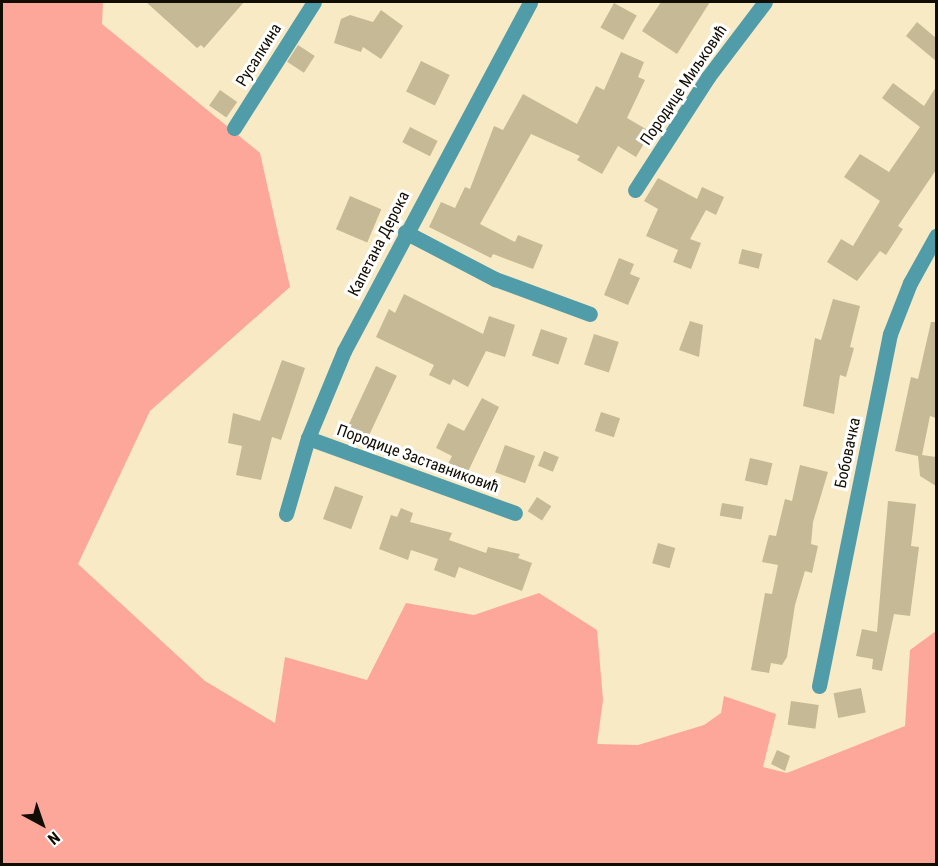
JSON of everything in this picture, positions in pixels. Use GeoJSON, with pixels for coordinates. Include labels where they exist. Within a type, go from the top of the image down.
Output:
{"type":"FeatureCollection","features":[{"type":"Feature","properties":{"kind":"street","name":"Русалкина"},"geometry":{"type":"LineString","coordinates":[[234,128],[314,2]]}},
{"type":"Feature","properties":{"kind":"street","name":"Капетана Дерока"},"geometry":{"type":"LineString","coordinates":[[286,514],[308,438],[344,351],[405,232],[530,2]]}},
{"type":"Feature","properties":{"kind":"street","name":"Породице Миљковић"},"geometry":{"type":"LineString","coordinates":[[635,190],[708,77],[765,2]]}},
{"type":"Feature","properties":{"kind":"street"},"geometry":{"type":"LineString","coordinates":[[405,232],[495,279],[590,314]]}},
{"type":"Feature","properties":{"kind":"street","name":"Бобовачка"},"geometry":{"type":"LineString","coordinates":[[819,686],[890,334],[910,283],[936,236]]}},
{"type":"Feature","properties":{"kind":"street","name":"Породице Заставниковић"},"geometry":{"type":"LineString","coordinates":[[308,438],[515,513]]}},
{"type":"Feature","properties":{"kind":"shaded area"},"geometry":{"type":"Polygon","coordinates":[[[2,2],[103,2],[102,24],[260,153],[290,287],[150,411],[78,564],[205,681],[275,723],[285,657],[367,680],[406,603],[474,615],[539,593],[597,630],[603,700],[597,744],[638,745],[704,725],[721,713],[724,696],[776,714],[763,767],[787,773],[905,726],[910,650],[936,631],[936,864],[2,864],[2,2]]]}},
{"type":"Feature","properties":{"kind":"building"},"geometry":{"type":"Polygon","coordinates":[[[146,2],[244,2],[204,48],[201,45],[197,48],[146,2]]]}},
{"type":"Feature","properties":{"kind":"building"},"geometry":{"type":"Polygon","coordinates":[[[661,2],[710,2],[677,54],[642,31],[661,2]]]}},
{"type":"Feature","properties":{"kind":"building"},"geometry":{"type":"Polygon","coordinates":[[[614,3],[637,16],[623,40],[600,27],[614,3]]]}},
{"type":"Feature","properties":{"kind":"building"},"geometry":{"type":"Polygon","coordinates":[[[381,10],[403,26],[381,59],[363,47],[361,52],[334,43],[341,19],[350,15],[373,22],[381,10]]]}},
{"type":"Feature","properties":{"kind":"building"},"geometry":{"type":"Polygon","coordinates":[[[917,22],[936,38],[936,61],[906,36],[917,22]]]}},
{"type":"Feature","properties":{"kind":"building"},"geometry":{"type":"Polygon","coordinates":[[[298,45],[315,56],[304,73],[287,62],[298,45]]]}},
{"type":"Feature","properties":{"kind":"building"},"geometry":{"type":"Polygon","coordinates":[[[621,52],[644,62],[638,77],[645,80],[627,118],[651,132],[636,157],[618,146],[602,174],[577,160],[580,156],[531,134],[480,224],[515,242],[518,235],[543,245],[533,269],[493,254],[491,258],[429,227],[441,202],[455,208],[465,187],[470,189],[494,126],[503,130],[523,94],[577,124],[596,86],[604,90],[621,52]]]}},
{"type":"Feature","properties":{"kind":"building"},"geometry":{"type":"Polygon","coordinates":[[[421,61],[450,75],[435,106],[406,92],[421,61]]]}},
{"type":"Feature","properties":{"kind":"building"},"geometry":{"type":"Polygon","coordinates":[[[893,83],[924,106],[936,87],[936,170],[898,226],[903,229],[886,255],[880,251],[857,281],[827,262],[841,239],[853,246],[880,201],[844,177],[860,154],[889,172],[920,127],[882,98],[893,83]]]}},
{"type":"Feature","properties":{"kind":"building"},"geometry":{"type":"Polygon","coordinates":[[[220,90],[237,102],[226,118],[209,106],[220,90]]]}},
{"type":"Feature","properties":{"kind":"building"},"geometry":{"type":"Polygon","coordinates":[[[410,127],[438,141],[430,156],[402,142],[410,127]]]}},
{"type":"Feature","properties":{"kind":"building"},"geometry":{"type":"Polygon","coordinates":[[[658,178],[697,199],[702,187],[724,197],[716,215],[706,210],[690,239],[701,243],[691,269],[673,262],[678,250],[646,236],[658,209],[644,201],[658,178]]]}},
{"type":"Feature","properties":{"kind":"building"},"geometry":{"type":"Polygon","coordinates":[[[350,196],[381,209],[367,242],[336,229],[350,196]]]}},
{"type":"Feature","properties":{"kind":"building"},"geometry":{"type":"Polygon","coordinates":[[[742,249],[762,254],[759,269],[738,264],[742,249]]]}},
{"type":"Feature","properties":{"kind":"building"},"geometry":{"type":"Polygon","coordinates":[[[619,258],[634,264],[630,274],[640,278],[628,305],[604,295],[619,258]]]}},
{"type":"Feature","properties":{"kind":"building"},"geometry":{"type":"Polygon","coordinates":[[[404,294],[483,334],[489,316],[515,325],[505,357],[486,351],[468,387],[453,379],[450,385],[429,375],[434,365],[376,337],[389,309],[395,313],[404,294]]]}},
{"type":"Feature","properties":{"kind":"building"},"geometry":{"type":"Polygon","coordinates":[[[833,299],[860,306],[850,347],[854,348],[846,377],[840,375],[834,414],[803,406],[815,338],[821,340],[833,299]]]}},
{"type":"Feature","properties":{"kind":"building"},"geometry":{"type":"Polygon","coordinates":[[[690,321],[703,325],[699,357],[679,350],[690,321]]]}},
{"type":"Feature","properties":{"kind":"building"},"geometry":{"type":"Polygon","coordinates":[[[931,322],[936,322],[936,418],[930,416],[922,455],[936,457],[936,486],[920,476],[918,456],[895,451],[911,377],[918,379],[931,322]]]}},
{"type":"Feature","properties":{"kind":"building"},"geometry":{"type":"Polygon","coordinates":[[[541,329],[567,338],[558,365],[532,355],[541,329]]]}},
{"type":"Feature","properties":{"kind":"building"},"geometry":{"type":"Polygon","coordinates":[[[594,334],[619,342],[609,372],[584,364],[594,334]]]}},
{"type":"Feature","properties":{"kind":"building"},"geometry":{"type":"Polygon","coordinates":[[[282,360],[305,368],[281,440],[272,437],[261,480],[236,475],[242,446],[228,443],[233,413],[260,421],[282,360]]]}},
{"type":"Feature","properties":{"kind":"building"},"geometry":{"type":"Polygon","coordinates":[[[376,366],[397,376],[368,437],[347,428],[376,366]]]}},
{"type":"Feature","properties":{"kind":"building"},"geometry":{"type":"Polygon","coordinates":[[[482,398],[499,407],[463,482],[444,472],[452,456],[436,448],[448,423],[464,431],[482,398]]]}},
{"type":"Feature","properties":{"kind":"building"},"geometry":{"type":"Polygon","coordinates":[[[601,412],[620,418],[614,437],[595,431],[601,412]]]}},
{"type":"Feature","properties":{"kind":"building"},"geometry":{"type":"Polygon","coordinates":[[[505,445],[535,456],[525,483],[495,472],[505,445]]]}},
{"type":"Feature","properties":{"kind":"building"},"geometry":{"type":"Polygon","coordinates":[[[544,451],[559,457],[553,472],[538,466],[544,451]]]}},
{"type":"Feature","properties":{"kind":"building"},"geometry":{"type":"Polygon","coordinates":[[[750,458],[772,463],[767,486],[745,480],[750,458]]]}},
{"type":"Feature","properties":{"kind":"building"},"geometry":{"type":"Polygon","coordinates":[[[800,465],[828,472],[813,522],[811,544],[818,546],[812,573],[805,571],[795,605],[787,657],[782,665],[771,663],[769,673],[751,670],[765,593],[772,594],[778,565],[762,562],[769,535],[776,536],[785,499],[792,501],[800,465]]]}},
{"type":"Feature","properties":{"kind":"building"},"geometry":{"type":"Polygon","coordinates":[[[335,486],[363,496],[351,529],[323,519],[335,486]]]}},
{"type":"Feature","properties":{"kind":"building"},"geometry":{"type":"Polygon","coordinates":[[[537,497],[551,506],[542,521],[528,511],[537,497]]]}},
{"type":"Feature","properties":{"kind":"building"},"geometry":{"type":"Polygon","coordinates":[[[888,501],[916,504],[911,546],[919,547],[910,616],[894,614],[882,671],[872,669],[873,659],[856,656],[862,629],[877,632],[888,501]]]}},
{"type":"Feature","properties":{"kind":"building"},"geometry":{"type":"Polygon","coordinates":[[[722,503],[744,507],[741,520],[720,516],[722,503]]]}},
{"type":"Feature","properties":{"kind":"building"},"geometry":{"type":"Polygon","coordinates":[[[401,508],[413,513],[410,522],[452,533],[449,540],[486,553],[488,547],[520,554],[518,558],[532,563],[522,591],[459,567],[455,578],[434,570],[438,559],[411,550],[408,560],[379,549],[391,515],[397,517],[401,508]]]}},
{"type":"Feature","properties":{"kind":"building"},"geometry":{"type":"Polygon","coordinates":[[[658,543],[675,548],[670,568],[652,563],[658,543]]]}},
{"type":"Feature","properties":{"kind":"building"},"geometry":{"type":"Polygon","coordinates":[[[861,688],[866,713],[838,718],[834,693],[861,688]]]}},
{"type":"Feature","properties":{"kind":"building"},"geometry":{"type":"Polygon","coordinates":[[[791,701],[819,705],[815,729],[788,725],[791,701]]]}},
{"type":"Feature","properties":{"kind":"building"},"geometry":{"type":"Polygon","coordinates":[[[777,750],[790,756],[785,771],[771,764],[777,750]]]}}]}
